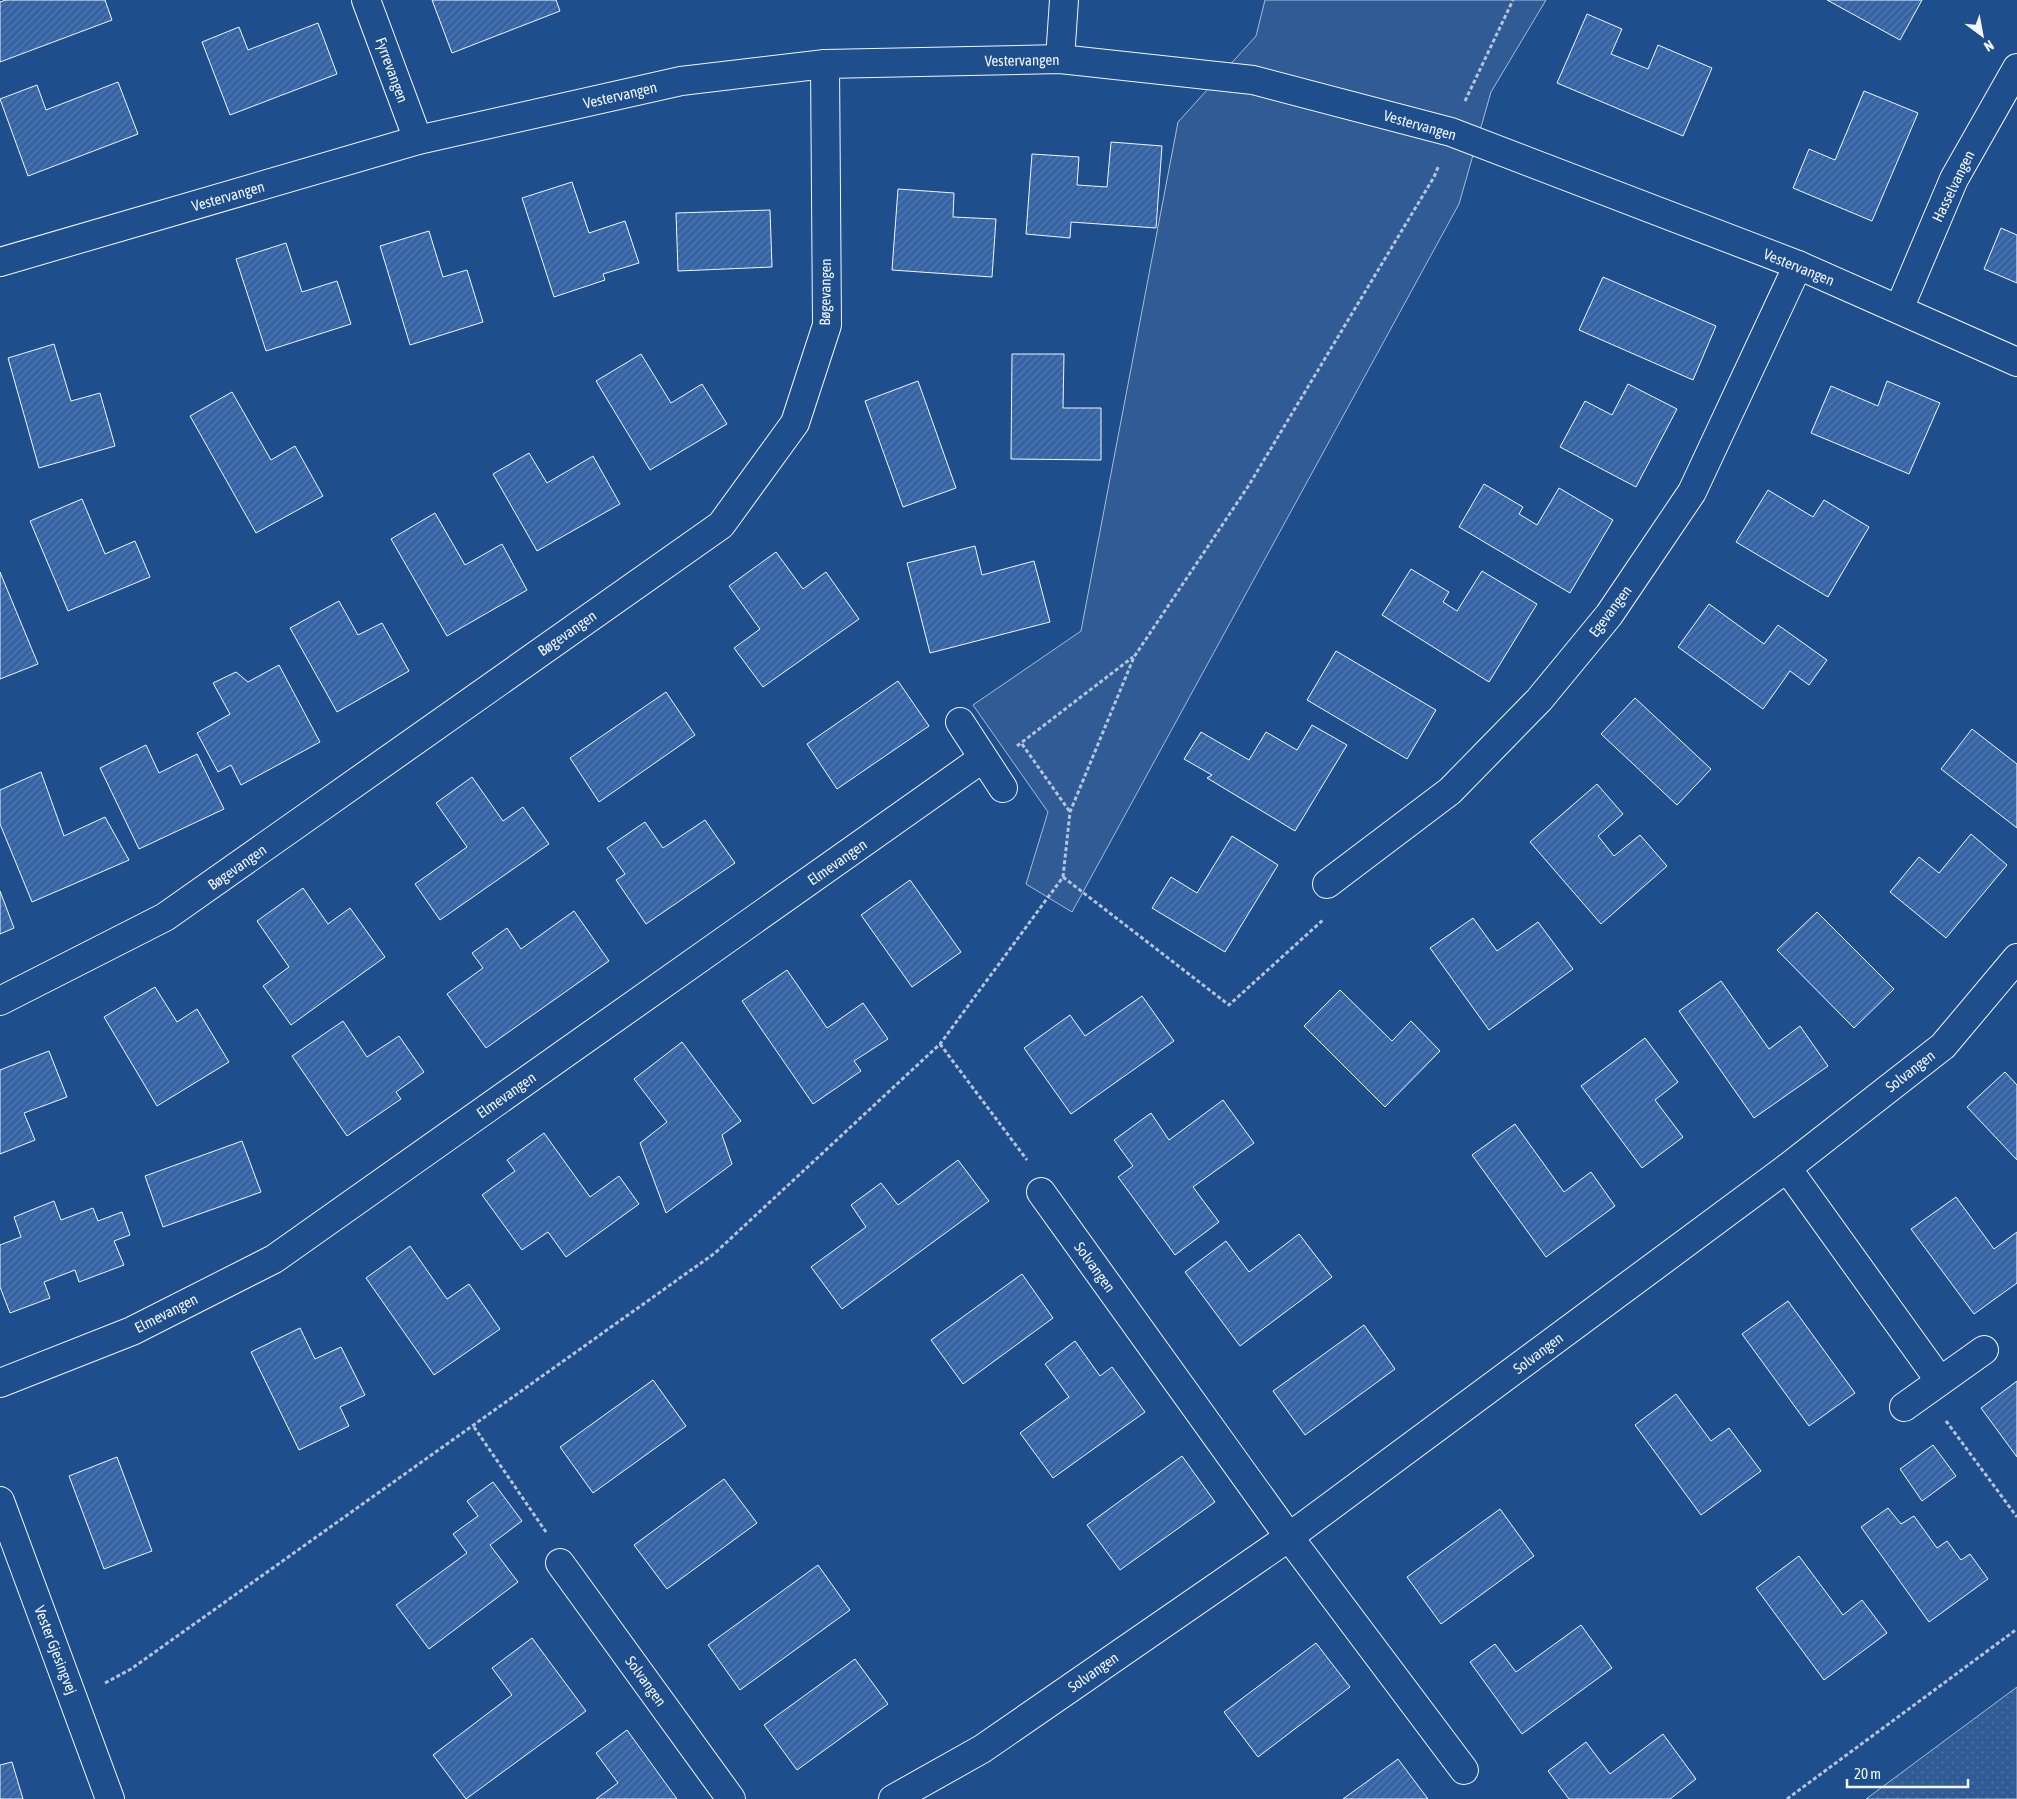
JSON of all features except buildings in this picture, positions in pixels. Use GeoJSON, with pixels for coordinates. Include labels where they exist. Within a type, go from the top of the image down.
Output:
{"type":"FeatureCollection","features":[{"type":"Feature","properties":{"kind":"street","name":"Fyrrevangen"},"geometry":{"type":"LineString","coordinates":[[366,0],[418,140]]}},
{"type":"Feature","properties":{"kind":"street"},"geometry":{"type":"LineString","coordinates":[[1060,59],[1064,0]]}},
{"type":"Feature","properties":{"kind":"street","name":"Vestervangen"},"geometry":{"type":"LineString","coordinates":[[0,262],[418,140],[681,81],[825,64],[1060,59],[1253,80],[1451,132],[1798,265],[2017,362]]}},
{"type":"Feature","properties":{"kind":"street","name":"Bøgevangen"},"geometry":{"type":"LineString","coordinates":[[0,1001],[165,918],[721,525],[795,423],[827,325],[825,64]]}},
{"type":"Feature","properties":{"kind":"street","name":"Hasselvangen"},"geometry":{"type":"LineString","coordinates":[[1899,309],[1954,179],[2017,68]]}},
{"type":"Feature","properties":{"kind":"street","name":"Egevangen"},"geometry":{"type":"LineString","coordinates":[[1328,884],[1450,790],[1539,700],[1609,615],[1692,492],[1798,265]]}},
{"type":"Feature","properties":{"kind":"street"},"geometry":{"type":"LineString","coordinates":[[960,722],[1003,788]]}},
{"type":"Feature","properties":{"kind":"street","name":"Elmevangen"},"geometry":{"type":"LineString","coordinates":[[0,1383],[132,1331],[274,1258],[984,758]]}},
{"type":"Feature","properties":{"kind":"street","name":"Solvangen"},"geometry":{"type":"LineString","coordinates":[[892,1799],[982,1749],[1289,1537],[1787,1168],[1942,1046],[2017,958]]}},
{"type":"Feature","properties":{"kind":"street"},"geometry":{"type":"LineString","coordinates":[[1787,1168],[1940,1381]]}},
{"type":"Feature","properties":{"kind":"street","name":"Solvangen"},"geometry":{"type":"LineString","coordinates":[[1041,1192],[1289,1537],[1464,1770]]}},
{"type":"Feature","properties":{"kind":"street"},"geometry":{"type":"LineString","coordinates":[[1904,1407],[1984,1350]]}},
{"type":"Feature","properties":{"kind":"street","name":"Vester Gjesingvej"},"geometry":{"type":"LineString","coordinates":[[0,1501],[110,1799]]}},
{"type":"Feature","properties":{"kind":"street","name":"Solvangen"},"geometry":{"type":"LineString","coordinates":[[560,1563],[731,1799]]}},
{"type":"Feature","properties":{"kind":"path"},"geometry":{"type":"LineString","coordinates":[[74,1699],[131,1669],[474,1427],[715,1253],[940,1044],[1063,878],[1070,812],[1134,657],[1249,486],[1434,177],[1451,132],[1513,0]]}},
{"type":"Feature","properties":{"kind":"path"},"geometry":{"type":"LineString","coordinates":[[984,758],[1022,744],[1134,657]]}},
{"type":"Feature","properties":{"kind":"path"},"geometry":{"type":"LineString","coordinates":[[1022,744],[1070,812]]}},
{"type":"Feature","properties":{"kind":"path"},"geometry":{"type":"LineString","coordinates":[[1063,878],[1229,1005],[1330,913],[1328,884]]}},
{"type":"Feature","properties":{"kind":"path"},"geometry":{"type":"LineString","coordinates":[[940,1044],[1036,1171],[1041,1192]]}},
{"type":"Feature","properties":{"kind":"path"},"geometry":{"type":"LineString","coordinates":[[1940,1381],[1943,1416],[2017,1517]]}},
{"type":"Feature","properties":{"kind":"path"},"geometry":{"type":"LineString","coordinates":[[474,1427],[558,1549],[560,1563]]}},
{"type":"Feature","properties":{"kind":"path"},"geometry":{"type":"LineString","coordinates":[[1787,1799],[2017,1629]]}},
{"type":"Feature","properties":{"kind":"shaded area"},"geometry":{"type":"Polygon","coordinates":[[[1265,0],[1546,0],[1491,92],[1459,204],[1072,912],[1026,884],[1048,812],[973,705],[1081,631],[1178,122],[1256,36],[1265,0]]]}},
{"type":"Feature","properties":{"kind":"shaded area"},"geometry":{"type":"Polygon","coordinates":[[[2017,1687],[2017,1799],[1866,1799],[2017,1687]]]}}]}
